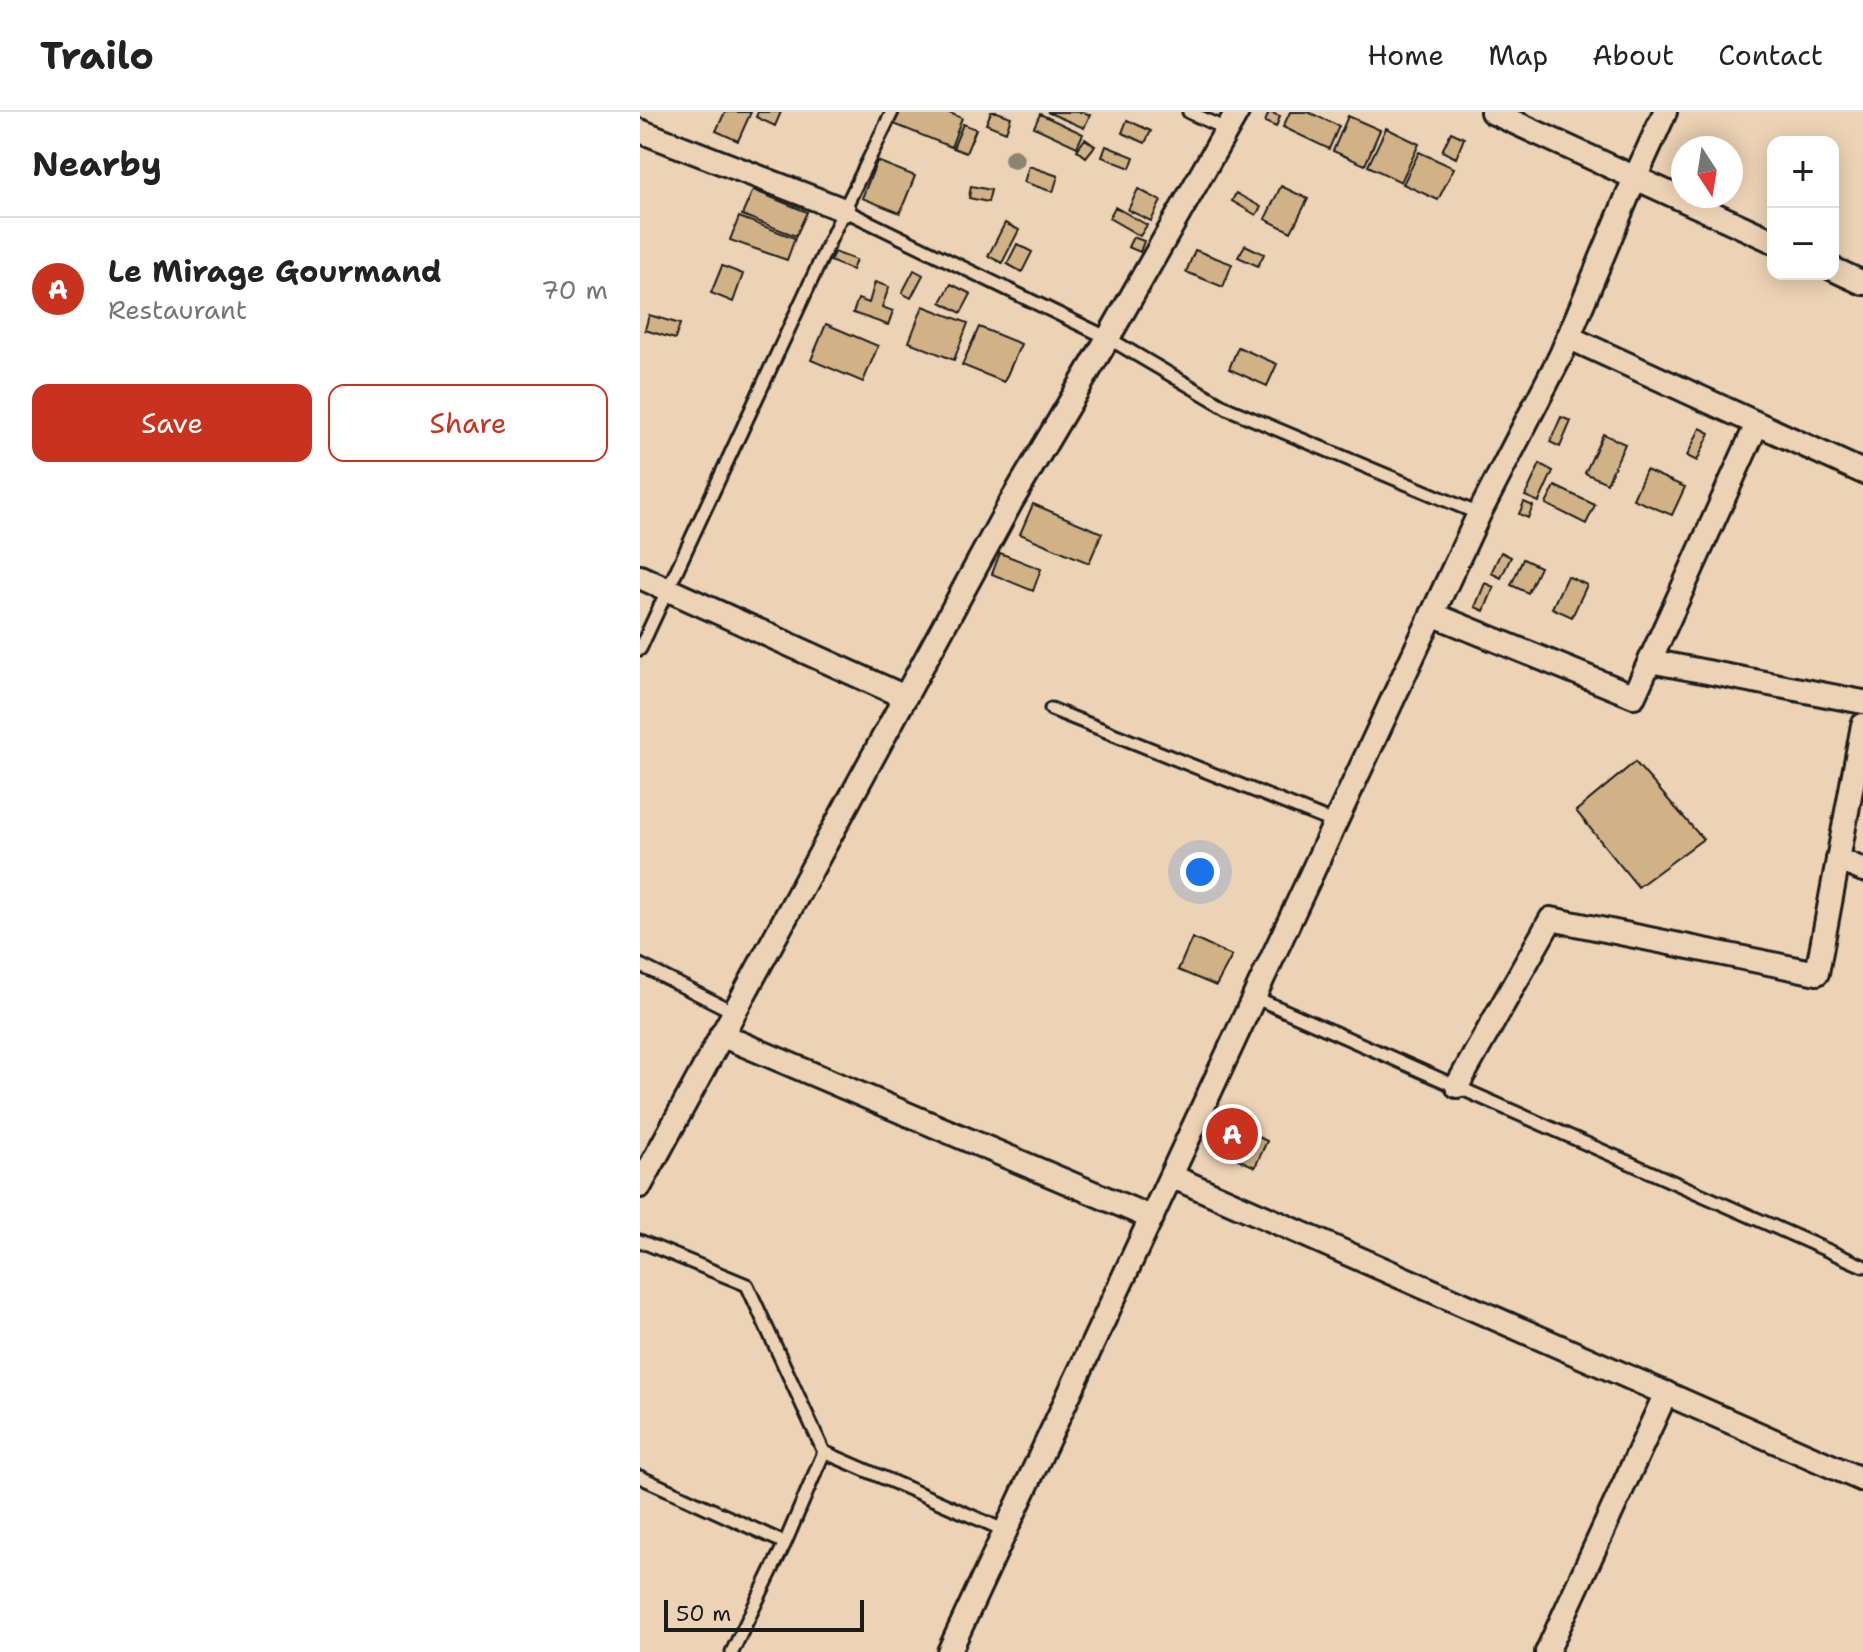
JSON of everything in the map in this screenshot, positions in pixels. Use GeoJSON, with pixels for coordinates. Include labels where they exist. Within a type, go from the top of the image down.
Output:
{"type":"FeatureCollection","features":[{"type":"Feature","properties":{"kind":"street"},"geometry":{"type":"LineString","coordinates":[[1492,112],[1767,238]]}},
{"type":"Feature","properties":{"kind":"street"},"geometry":{"type":"LineString","coordinates":[[949,1652],[1479,514],[1561,355],[1665,112]]}},
{"type":"Feature","properties":{"kind":"street"},"geometry":{"type":"LineString","coordinates":[[640,1186],[1011,502],[1232,121]]}},
{"type":"Feature","properties":{"kind":"street"},"geometry":{"type":"LineString","coordinates":[[640,131],[844,210]]}},
{"type":"Feature","properties":{"kind":"street"},"geometry":{"type":"LineString","coordinates":[[1839,272],[1863,283]]}},
{"type":"Feature","properties":{"kind":"street"},"geometry":{"type":"LineString","coordinates":[[1568,337],[1863,472]]}},
{"type":"Feature","properties":{"kind":"street"},"geometry":{"type":"LineString","coordinates":[[1432,614],[1634,696],[1757,424]]}},
{"type":"Feature","properties":{"kind":"street"},"geometry":{"type":"LineString","coordinates":[[640,577],[905,697]]}},
{"type":"Feature","properties":{"kind":"street"},"geometry":{"type":"LineString","coordinates":[[1650,661],[1863,702]]}},
{"type":"Feature","properties":{"kind":"street"},"geometry":{"type":"LineString","coordinates":[[1457,1086],[1551,919],[1817,973],[1863,725]]}},
{"type":"Feature","properties":{"kind":"street"},"geometry":{"type":"LineString","coordinates":[[1838,859],[1863,870]]}},
{"type":"Feature","properties":{"kind":"street"},"geometry":{"type":"LineString","coordinates":[[721,1035],[1152,1218]]}},
{"type":"Feature","properties":{"kind":"street"},"geometry":{"type":"LineString","coordinates":[[1171,1176],[1863,1480]]}},
{"type":"Feature","properties":{"kind":"street"},"geometry":{"type":"LineString","coordinates":[[1547,1652],[1666,1393]]}},
{"type":"Feature","properties":{"kind":"lane"},"geometry":{"type":"LineString","coordinates":[[640,649],[892,112]]}},
{"type":"Feature","properties":{"kind":"lane"},"geometry":{"type":"LineString","coordinates":[[1189,112],[1232,121]]}},
{"type":"Feature","properties":{"kind":"lane"},"geometry":{"type":"LineString","coordinates":[[844,210],[1108,338],[1229,409],[1479,514]]}},
{"type":"Feature","properties":{"kind":"lane"},"geometry":{"type":"LineString","coordinates":[[1051,709],[1335,823]]}},
{"type":"Feature","properties":{"kind":"lane"},"geometry":{"type":"LineString","coordinates":[[640,965],[734,1012]]}},
{"type":"Feature","properties":{"kind":"lane"},"geometry":{"type":"LineString","coordinates":[[1254,997],[1863,1266]]}},
{"type":"Feature","properties":{"kind":"lane"},"geometry":{"type":"LineString","coordinates":[[640,1241],[747,1285],[824,1452],[1006,1531]]}},
{"type":"Feature","properties":{"kind":"lane"},"geometry":{"type":"LineString","coordinates":[[732,1652],[785,1543],[824,1452]]}},
{"type":"Feature","properties":{"kind":"lane"},"geometry":{"type":"LineString","coordinates":[[640,1477],[785,1543]]}},
{"type":"Feature","properties":{"kind":"building"},"geometry":{"type":"Polygon","coordinates":[[[725,112],[751,112],[738,141],[716,131],[725,112]]]}},
{"type":"Feature","properties":{"kind":"building"},"geometry":{"type":"Polygon","coordinates":[[[758,112],[781,112],[775,126],[756,117],[758,112]]]}},
{"type":"Feature","properties":{"kind":"building"},"geometry":{"type":"Polygon","coordinates":[[[899,112],[947,112],[962,118],[951,147],[894,124],[899,112]]]}},
{"type":"Feature","properties":{"kind":"building"},"geometry":{"type":"Polygon","coordinates":[[[991,112],[1011,117],[1006,132],[986,124],[991,112]]]}},
{"type":"Feature","properties":{"kind":"building"},"geometry":{"type":"Polygon","coordinates":[[[1047,112],[1083,112],[1090,115],[1084,128],[1047,112]]]}},
{"type":"Feature","properties":{"kind":"building"},"geometry":{"type":"Polygon","coordinates":[[[1269,112],[1280,116],[1276,127],[1265,122],[1269,112]]]}},
{"type":"Feature","properties":{"kind":"building"},"geometry":{"type":"Polygon","coordinates":[[[1290,112],[1308,112],[1339,126],[1329,149],[1283,127],[1290,112]]]}},
{"type":"Feature","properties":{"kind":"building"},"geometry":{"type":"Polygon","coordinates":[[[1040,114],[1083,134],[1077,147],[1034,127],[1040,114]]]}},
{"type":"Feature","properties":{"kind":"building"},"geometry":{"type":"Polygon","coordinates":[[[1348,116],[1380,130],[1365,165],[1333,151],[1348,116]]]}},
{"type":"Feature","properties":{"kind":"building"},"geometry":{"type":"Polygon","coordinates":[[[1127,120],[1151,131],[1145,143],[1122,133],[1127,120]]]}},
{"type":"Feature","properties":{"kind":"building"},"geometry":{"type":"Polygon","coordinates":[[[963,124],[976,129],[966,153],[953,148],[963,124]]]}},
{"type":"Feature","properties":{"kind":"building"},"geometry":{"type":"Polygon","coordinates":[[[1386,128],[1419,144],[1401,182],[1368,166],[1386,128]]]}},
{"type":"Feature","properties":{"kind":"building"},"geometry":{"type":"Polygon","coordinates":[[[1451,132],[1464,138],[1456,158],[1442,151],[1451,132]]]}},
{"type":"Feature","properties":{"kind":"building"},"geometry":{"type":"Polygon","coordinates":[[[1085,139],[1095,146],[1086,157],[1077,150],[1085,139]]]}},
{"type":"Feature","properties":{"kind":"building"},"geometry":{"type":"Polygon","coordinates":[[[1106,146],[1134,157],[1130,168],[1102,157],[1106,146]]]}},
{"type":"Feature","properties":{"kind":"building"},"geometry":{"type":"Polygon","coordinates":[[[1419,152],[1454,168],[1438,200],[1403,184],[1419,152]]]}},
{"type":"Feature","properties":{"kind":"building"},"geometry":{"type":"Polygon","coordinates":[[[877,161],[915,176],[900,213],[862,198],[877,161]]]}},
{"type":"Feature","properties":{"kind":"building"},"geometry":{"type":"Polygon","coordinates":[[[1029,166],[1058,176],[1053,192],[1024,182],[1029,166]]]}},
{"type":"Feature","properties":{"kind":"building"},"geometry":{"type":"Polygon","coordinates":[[[971,186],[991,190],[988,202],[969,198],[971,186]]]}},
{"type":"Feature","properties":{"kind":"building"},"geometry":{"type":"Polygon","coordinates":[[[1281,186],[1308,199],[1291,232],[1265,219],[1281,186]]]}},
{"type":"Feature","properties":{"kind":"building"},"geometry":{"type":"Polygon","coordinates":[[[1138,189],[1161,201],[1151,221],[1128,210],[1138,189]]]}},
{"type":"Feature","properties":{"kind":"building"},"geometry":{"type":"Polygon","coordinates":[[[753,190],[807,212],[796,236],[742,215],[753,190]]]}},
{"type":"Feature","properties":{"kind":"building"},"geometry":{"type":"Polygon","coordinates":[[[1236,193],[1261,207],[1256,215],[1232,201],[1236,193]]]}},
{"type":"Feature","properties":{"kind":"building"},"geometry":{"type":"Polygon","coordinates":[[[1115,207],[1147,225],[1140,236],[1109,218],[1115,207]]]}},
{"type":"Feature","properties":{"kind":"building"},"geometry":{"type":"Polygon","coordinates":[[[739,217],[795,238],[787,260],[730,240],[739,217]]]}},
{"type":"Feature","properties":{"kind":"building"},"geometry":{"type":"Polygon","coordinates":[[[1005,223],[1019,230],[1002,263],[988,256],[1005,223]]]}},
{"type":"Feature","properties":{"kind":"building"},"geometry":{"type":"Polygon","coordinates":[[[1133,237],[1144,241],[1140,252],[1128,247],[1133,237]]]}},
{"type":"Feature","properties":{"kind":"building"},"geometry":{"type":"Polygon","coordinates":[[[1017,244],[1032,252],[1022,272],[1007,264],[1017,244]]]}},
{"type":"Feature","properties":{"kind":"building"},"geometry":{"type":"Polygon","coordinates":[[[1245,245],[1264,254],[1258,266],[1238,257],[1245,245]]]}},
{"type":"Feature","properties":{"kind":"building"},"geometry":{"type":"Polygon","coordinates":[[[1195,250],[1232,264],[1223,287],[1186,272],[1195,250]]]}},
{"type":"Feature","properties":{"kind":"building"},"geometry":{"type":"Polygon","coordinates":[[[834,252],[856,260],[852,270],[830,261],[834,252]]]}},
{"type":"Feature","properties":{"kind":"building"},"geometry":{"type":"Polygon","coordinates":[[[722,266],[743,274],[733,302],[711,293],[722,266]]]}},
{"type":"Feature","properties":{"kind":"building"},"geometry":{"type":"Polygon","coordinates":[[[914,270],[923,275],[911,298],[902,293],[914,270]]]}},
{"type":"Feature","properties":{"kind":"building"},"geometry":{"type":"Polygon","coordinates":[[[875,282],[889,287],[882,307],[893,311],[888,325],[853,313],[858,299],[869,303],[875,282]]]}},
{"type":"Feature","properties":{"kind":"building"},"geometry":{"type":"Polygon","coordinates":[[[951,284],[971,294],[961,313],[941,302],[951,284]]]}},
{"type":"Feature","properties":{"kind":"building"},"geometry":{"type":"Polygon","coordinates":[[[923,306],[968,323],[954,360],[909,342],[923,306]]]}},
{"type":"Feature","properties":{"kind":"building"},"geometry":{"type":"Polygon","coordinates":[[[649,315],[680,324],[675,339],[645,330],[649,315]]]}},
{"type":"Feature","properties":{"kind":"building"},"geometry":{"type":"Polygon","coordinates":[[[826,324],[878,346],[863,382],[811,360],[826,324]]]}},
{"type":"Feature","properties":{"kind":"building"},"geometry":{"type":"Polygon","coordinates":[[[979,327],[1021,344],[1004,382],[962,365],[979,327]]]}},
{"type":"Feature","properties":{"kind":"building"},"geometry":{"type":"Polygon","coordinates":[[[1238,347],[1277,364],[1267,386],[1229,369],[1238,347]]]}},
{"type":"Feature","properties":{"kind":"building"},"geometry":{"type":"Polygon","coordinates":[[[1561,417],[1571,421],[1560,447],[1550,442],[1561,417]]]}},
{"type":"Feature","properties":{"kind":"building"},"geometry":{"type":"Polygon","coordinates":[[[1700,428],[1710,433],[1697,461],[1687,456],[1700,428]]]}},
{"type":"Feature","properties":{"kind":"building"},"geometry":{"type":"Polygon","coordinates":[[[1603,434],[1625,444],[1607,483],[1585,473],[1603,434]]]}},
{"type":"Feature","properties":{"kind":"building"},"geometry":{"type":"Polygon","coordinates":[[[1540,464],[1553,471],[1539,502],[1525,496],[1540,464]]]}},
{"type":"Feature","properties":{"kind":"building"},"geometry":{"type":"Polygon","coordinates":[[[1646,470],[1685,487],[1672,515],[1633,499],[1646,470]]]}},
{"type":"Feature","properties":{"kind":"building"},"geometry":{"type":"Polygon","coordinates":[[[1555,486],[1595,505],[1586,524],[1546,504],[1555,486]]]}},
{"type":"Feature","properties":{"kind":"building"},"geometry":{"type":"Polygon","coordinates":[[[1524,502],[1533,506],[1528,518],[1519,514],[1524,502]]]}},
{"type":"Feature","properties":{"kind":"building"},"geometry":{"type":"Polygon","coordinates":[[[1033,504],[1102,533],[1089,563],[1020,534],[1033,504]]]}},
{"type":"Feature","properties":{"kind":"building"},"geometry":{"type":"Polygon","coordinates":[[[1501,552],[1511,557],[1501,578],[1491,573],[1501,552]]]}},
{"type":"Feature","properties":{"kind":"building"},"geometry":{"type":"Polygon","coordinates":[[[1000,553],[1041,569],[1033,591],[992,574],[1000,553]]]}},
{"type":"Feature","properties":{"kind":"building"},"geometry":{"type":"Polygon","coordinates":[[[1523,559],[1540,567],[1528,593],[1511,585],[1523,559]]]}},
{"type":"Feature","properties":{"kind":"building"},"geometry":{"type":"Polygon","coordinates":[[[1567,576],[1587,585],[1572,617],[1552,608],[1567,576]]]}},
{"type":"Feature","properties":{"kind":"building"},"geometry":{"type":"Polygon","coordinates":[[[1485,583],[1494,587],[1484,611],[1475,607],[1485,583]]]}},
{"type":"Feature","properties":{"kind":"building"},"geometry":{"type":"Polygon","coordinates":[[[1635,762],[1703,839],[1638,887],[1576,811],[1635,762]]]}},
{"type":"Feature","properties":{"kind":"building"},"geometry":{"type":"Polygon","coordinates":[[[1192,938],[1232,956],[1216,986],[1178,970],[1192,938]]]}},
{"type":"Feature","properties":{"kind":"building"},"geometry":{"type":"Polygon","coordinates":[[[1228,1123],[1267,1141],[1255,1167],[1218,1150],[1228,1123]]]}},
{"type":"Feature","properties":{"kind":"place","name":"Le Mirage Gourmand"},"geometry":{"type":"Point","coordinates":[1232,1134]}}]}
